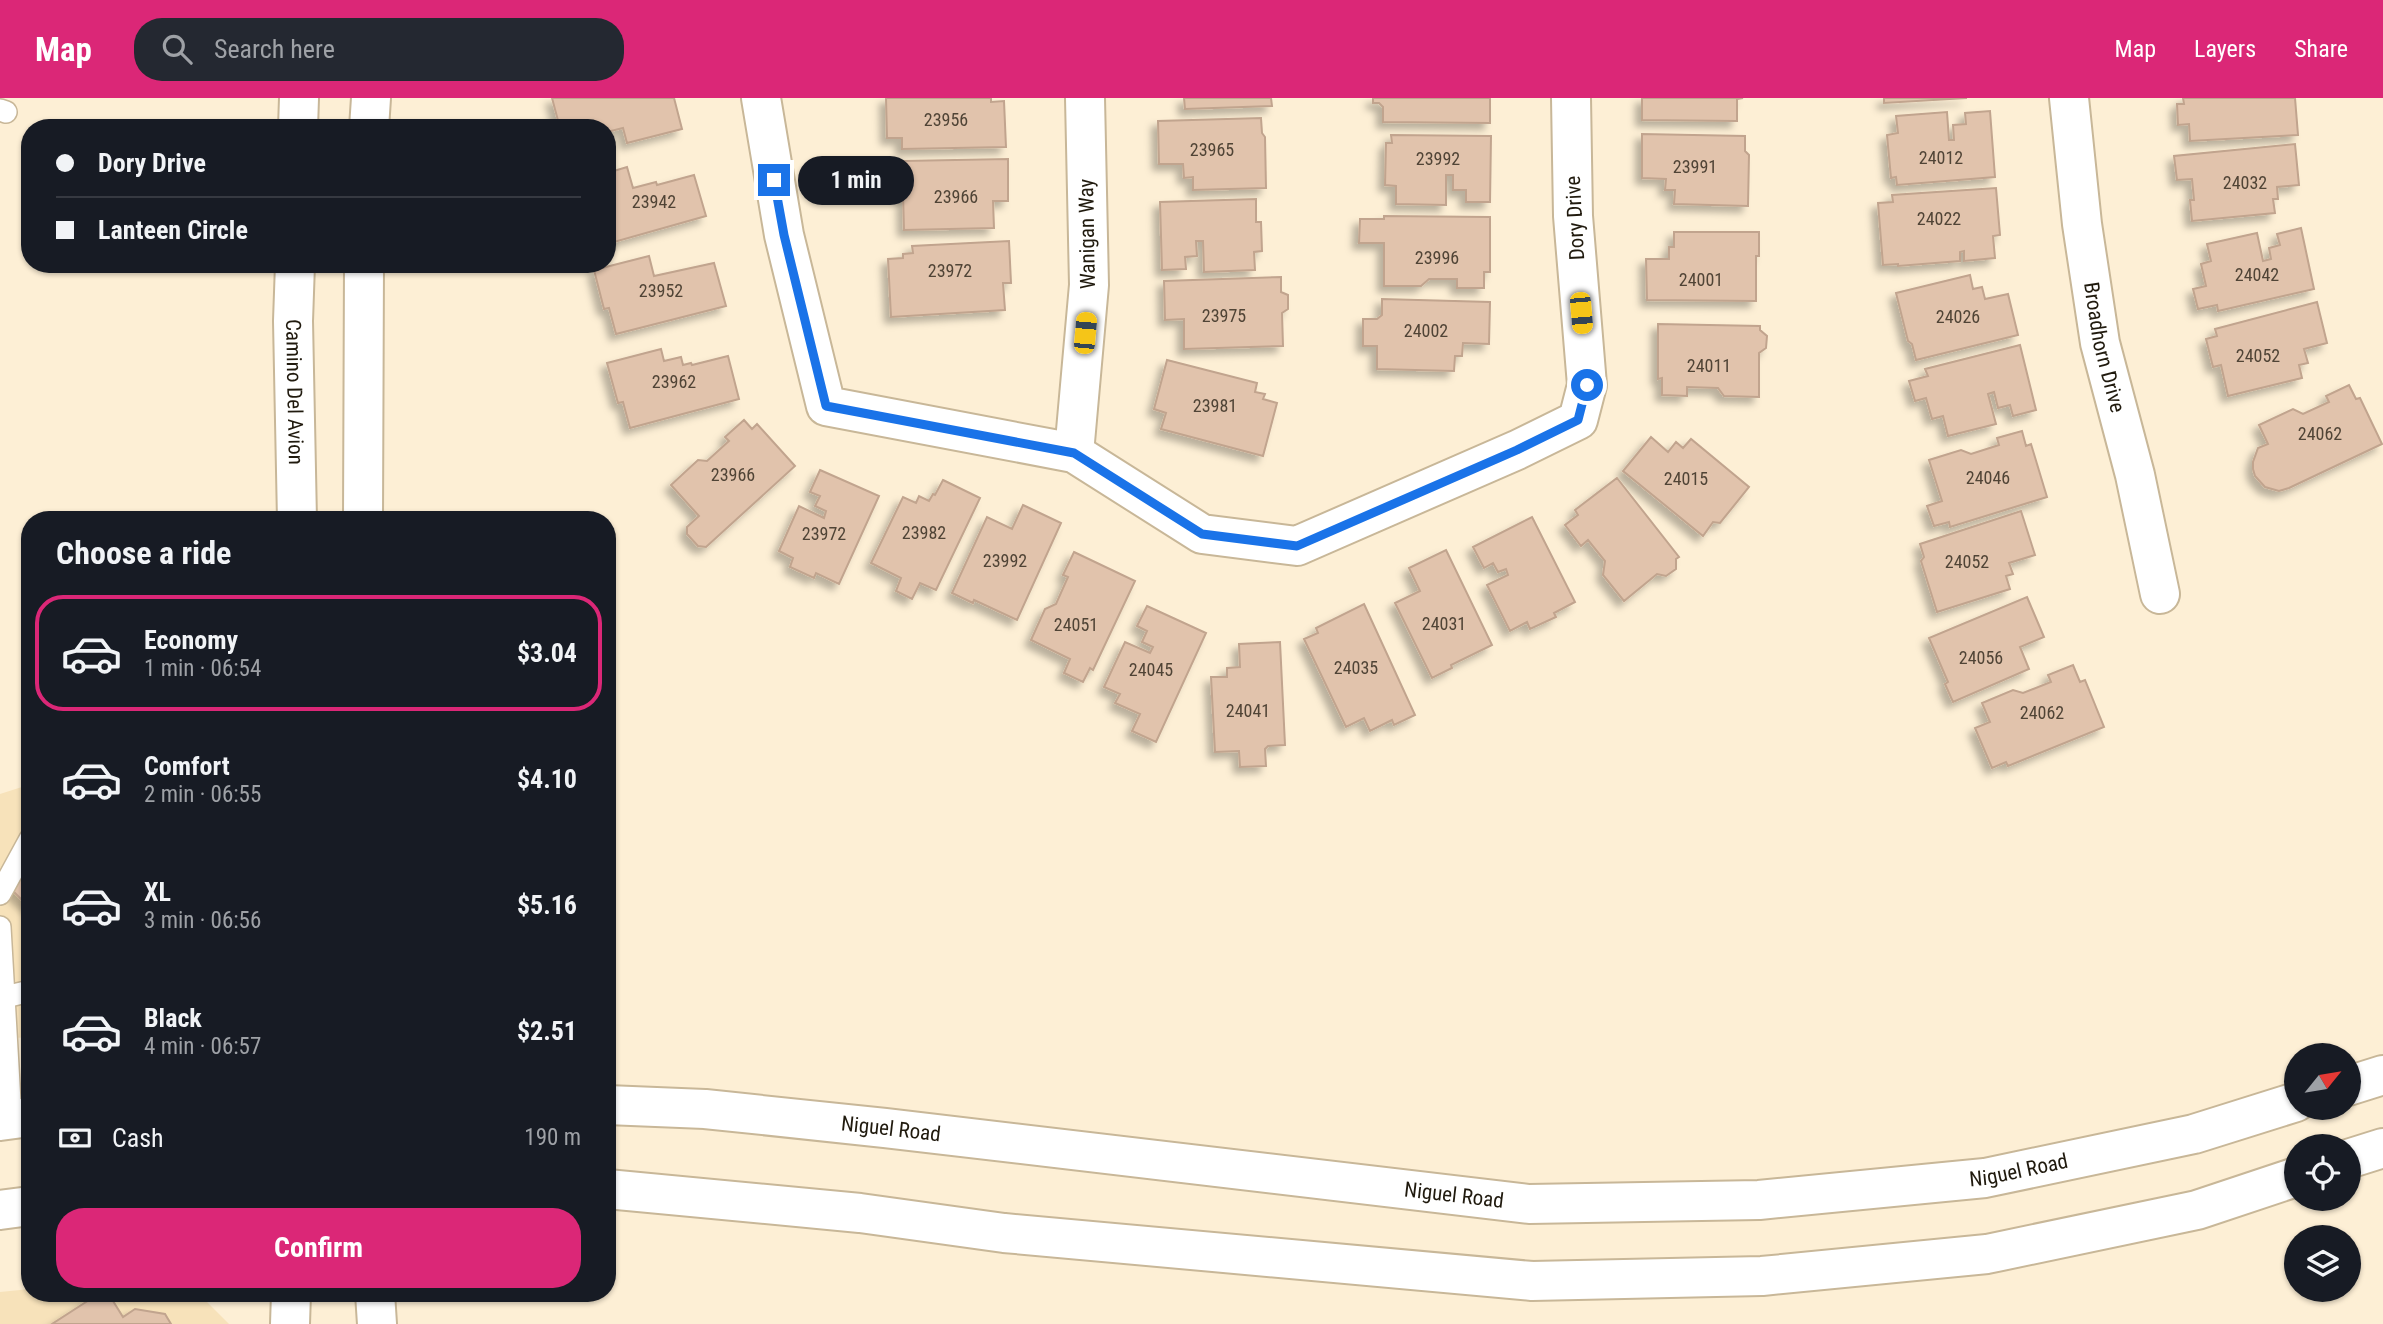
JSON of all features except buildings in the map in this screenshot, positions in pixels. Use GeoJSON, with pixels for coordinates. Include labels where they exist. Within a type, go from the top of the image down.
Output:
{"type":"FeatureCollection","features":[{"type":"Feature","properties":{"kind":"main road"},"geometry":{"type":"LineString","coordinates":[[298,119],[299,98]]}},
{"type":"Feature","properties":{"kind":"main road"},"geometry":{"type":"LineString","coordinates":[[370,119],[371,98]]}},
{"type":"Feature","properties":{"kind":"main road"},"geometry":{"type":"LineString","coordinates":[[761,98],[784,235],[826,406],[1074,453]]}},
{"type":"Feature","properties":{"kind":"main road","name":"Wanigan Way"},"geometry":{"type":"LineString","coordinates":[[1074,453],[1089,285],[1085,98]]}},
{"type":"Feature","properties":{"kind":"main road","name":"Dory Drive"},"geometry":{"type":"LineString","coordinates":[[1074,453],[1202,534],[1297,546],[1517,450],[1578,420],[1587,385],[1573,216],[1571,98]]}},
{"type":"Feature","properties":{"kind":"main road","name":"Broadhorn Drive"},"geometry":{"type":"LineString","coordinates":[[2069,98],[2082,224],[2101,343],[2135,475],[2160,594]]}},
{"type":"Feature","properties":{"kind":"main road","name":"Camino Del Avion"},"geometry":{"type":"LineString","coordinates":[[295,273],[293,321],[298,511]]}},
{"type":"Feature","properties":{"kind":"main road"},"geometry":{"type":"LineString","coordinates":[[363,511],[364,273]]}},
{"type":"Feature","properties":{"kind":"main road"},"geometry":{"type":"LineString","coordinates":[[2361,1082],[2383,1075]]}},
{"type":"Feature","properties":{"kind":"main road","name":"Niguel Road"},"geometry":{"type":"LineString","coordinates":[[616,1105],[705,1109],[885,1128],[1529,1204],[1759,1200],[1985,1178],[2194,1133],[2284,1106]]}},
{"type":"Feature","properties":{"kind":"main road"},"geometry":{"type":"LineString","coordinates":[[2361,1155],[2383,1148]]}},
{"type":"Feature","properties":{"kind":"main road"},"geometry":{"type":"LineString","coordinates":[[616,1190],[860,1213],[1004,1233],[1532,1280],[1762,1276],[1987,1254],[2197,1210],[2284,1181]]}},
{"type":"Feature","properties":{"kind":"main road"},"geometry":{"type":"LineString","coordinates":[[0,1210],[21,1207]]}},
{"type":"Feature","properties":{"kind":"main road"},"geometry":{"type":"LineString","coordinates":[[289,1324],[290,1302]]}},
{"type":"Feature","properties":{"kind":"main road"},"geometry":{"type":"LineString","coordinates":[[376,1302],[377,1324]]}},
{"type":"Feature","properties":{"kind":"lane"},"geometry":{"type":"LineString","coordinates":[[0,894],[21,856]]}},
{"type":"Feature","properties":{"kind":"lane"},"geometry":{"type":"LineString","coordinates":[[0,928],[14,1119]]}},
{"type":"Feature","properties":{"kind":"lane"},"geometry":{"type":"LineString","coordinates":[[5,997],[21,993]]}},
{"type":"Feature","properties":{"kind":"shaded area"},"geometry":{"type":"Polygon","coordinates":[[[21,787],[21,1038],[0,1039],[0,794],[21,787]]]}},
{"type":"Feature","properties":{"kind":"shaded area"},"geometry":{"type":"Polygon","coordinates":[[[21,1290],[21,1302],[207,1302],[229,1324],[0,1324],[0,1292],[21,1290]]]}},
{"type":"Feature","properties":{"kind":"route"},"geometry":{"type":"LineString","coordinates":[[774,180],[784,235],[826,406],[1074,453],[1202,534],[1297,546],[1517,450],[1578,420],[1587,385]]}}]}
